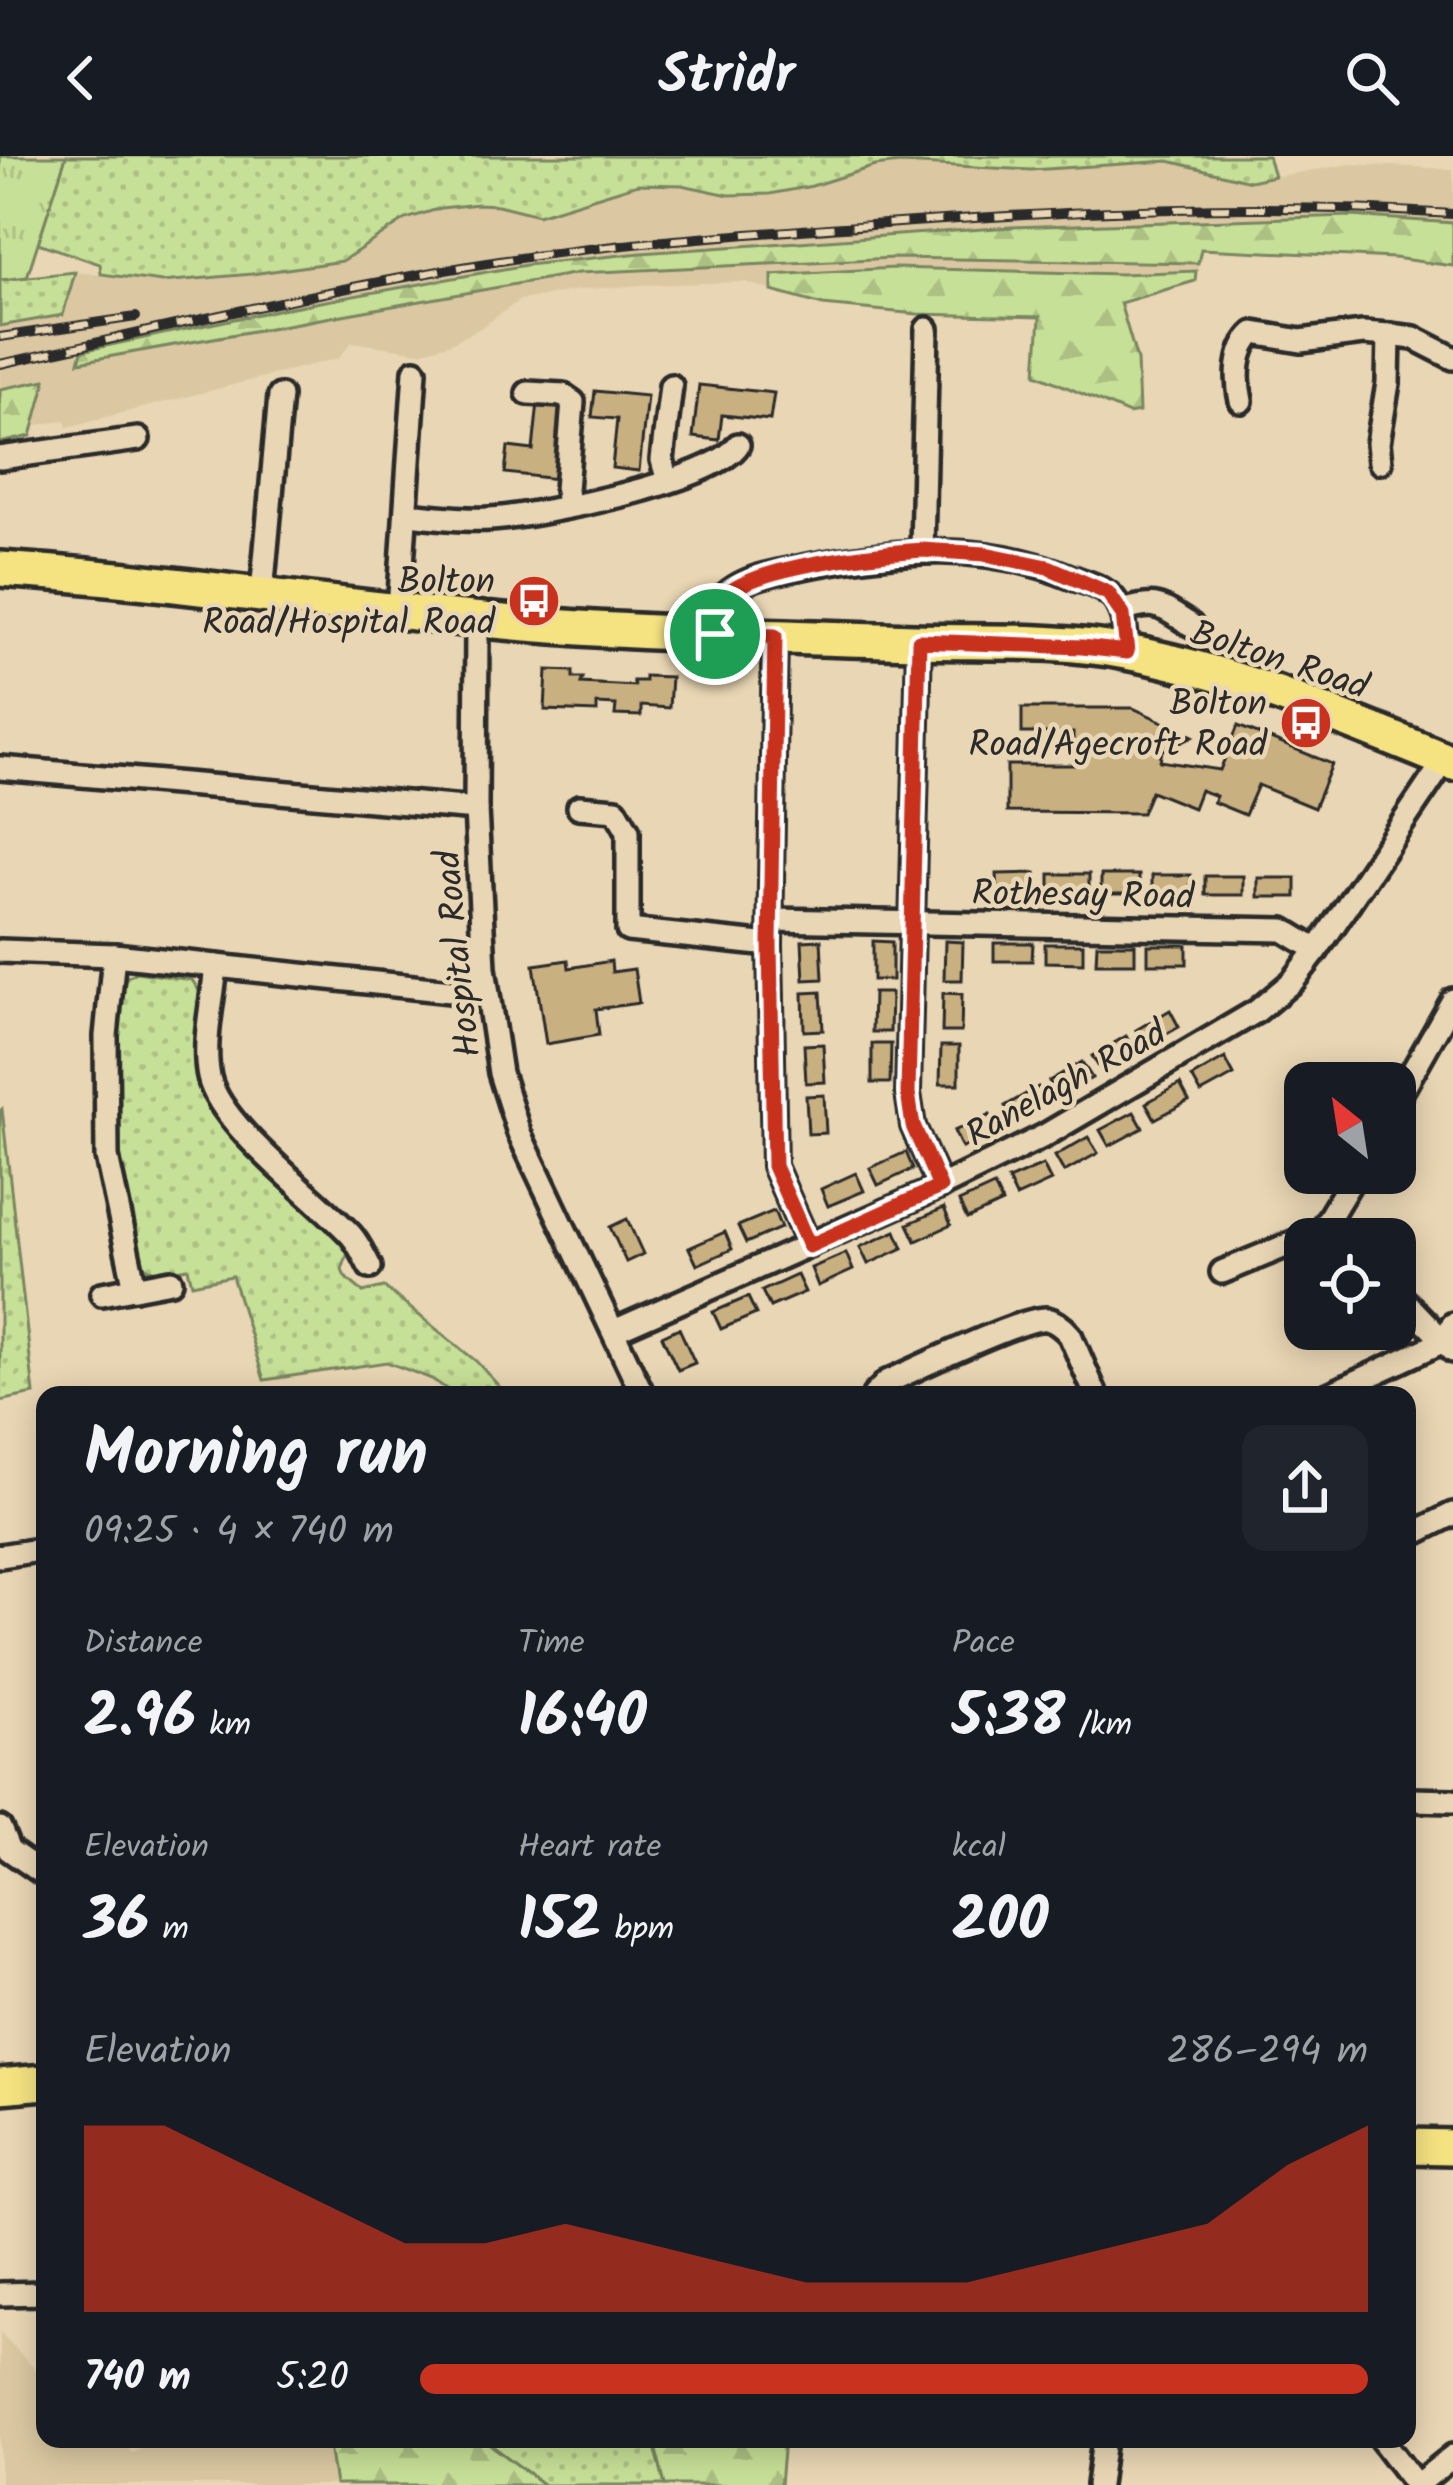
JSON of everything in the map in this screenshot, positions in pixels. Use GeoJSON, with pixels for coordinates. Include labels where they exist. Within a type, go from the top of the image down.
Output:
{"type":"FeatureCollection","features":[{"type":"Feature","properties":{"kind":"main road","name":"Bolton Road"},"geometry":{"type":"LineString","coordinates":[[1,569],[262,593],[478,620],[1127,652],[1239,680],[1449,762]]}},
{"type":"Feature","properties":{"kind":"main road"},"geometry":{"type":"LineString","coordinates":[[0,2086],[36,2083]]}},
{"type":"Feature","properties":{"kind":"main road"},"geometry":{"type":"LineString","coordinates":[[1416,2146],[1453,2146]]}},
{"type":"Feature","properties":{"kind":"street"},"geometry":{"type":"LineString","coordinates":[[922,550],[927,329]]}},
{"type":"Feature","properties":{"kind":"street"},"geometry":{"type":"LineString","coordinates":[[1240,401],[1238,370],[1244,344],[1254,333],[1301,341],[1363,333],[1414,338],[1453,358]]}},
{"type":"Feature","properties":{"kind":"street"},"geometry":{"type":"LineString","coordinates":[[1371,451],[1388,383],[1389,335]]}},
{"type":"Feature","properties":{"kind":"street"},"geometry":{"type":"LineString","coordinates":[[399,610],[415,370]]}},
{"type":"Feature","properties":{"kind":"street"},"geometry":{"type":"LineString","coordinates":[[668,481],[662,460],[670,386]]}},
{"type":"Feature","properties":{"kind":"street"},"geometry":{"type":"LineString","coordinates":[[528,393],[562,395],[573,402],[568,506]]}},
{"type":"Feature","properties":{"kind":"street"},"geometry":{"type":"LineString","coordinates":[[262,593],[280,396]]}},
{"type":"Feature","properties":{"kind":"street"},"geometry":{"type":"LineString","coordinates":[[0,458],[138,439]]}},
{"type":"Feature","properties":{"kind":"street"},"geometry":{"type":"LineString","coordinates":[[406,514],[488,520],[568,506],[697,472],[731,456],[738,445]]}},
{"type":"Feature","properties":{"kind":"street"},"geometry":{"type":"LineString","coordinates":[[715,634],[718,606],[739,586],[771,574],[872,554],[922,550],[985,554],[1048,567],[1108,593],[1121,611],[1127,652]]}},
{"type":"Feature","properties":{"kind":"street"},"geometry":{"type":"LineString","coordinates":[[0,554],[1,569]]}},
{"type":"Feature","properties":{"kind":"street"},"geometry":{"type":"LineString","coordinates":[[1121,611],[1157,604],[1191,625]]}},
{"type":"Feature","properties":{"kind":"street","name":"Hospital Road"},"geometry":{"type":"LineString","coordinates":[[478,620],[476,809],[487,992],[500,1073],[519,1133],[639,1386]]}},
{"type":"Feature","properties":{"kind":"street"},"geometry":{"type":"LineString","coordinates":[[775,636],[770,945],[774,1166],[809,1246]]}},
{"type":"Feature","properties":{"kind":"street"},"geometry":{"type":"LineString","coordinates":[[919,641],[908,1093],[913,1126],[940,1187]]}},
{"type":"Feature","properties":{"kind":"street","name":"Ranelagh Road"},"geometry":{"type":"LineString","coordinates":[[614,1331],[1044,1136],[1257,1011],[1293,981],[1317,950],[1449,762]]}},
{"type":"Feature","properties":{"kind":"street"},"geometry":{"type":"LineString","coordinates":[[0,768],[476,809]]}},
{"type":"Feature","properties":{"kind":"street"},"geometry":{"type":"LineString","coordinates":[[579,807],[616,809],[628,831],[628,930],[770,945]]}},
{"type":"Feature","properties":{"kind":"street","name":"Rothesay Road"},"geometry":{"type":"LineString","coordinates":[[771,920],[1283,930],[1317,950]]}},
{"type":"Feature","properties":{"kind":"street"},"geometry":{"type":"LineString","coordinates":[[0,951],[114,955],[487,992]]}},
{"type":"Feature","properties":{"kind":"street"},"geometry":{"type":"LineString","coordinates":[[114,955],[106,1036],[107,1156],[135,1288]]}},
{"type":"Feature","properties":{"kind":"street"},"geometry":{"type":"LineString","coordinates":[[216,966],[207,1055],[214,1095],[235,1124],[355,1239],[370,1267]]}},
{"type":"Feature","properties":{"kind":"street"},"geometry":{"type":"LineString","coordinates":[[1416,1066],[1453,1000]]}},
{"type":"Feature","properties":{"kind":"street"},"geometry":{"type":"LineString","coordinates":[[1222,1272],[1284,1247]]}},
{"type":"Feature","properties":{"kind":"street"},"geometry":{"type":"LineString","coordinates":[[102,1294],[171,1281]]}},
{"type":"Feature","properties":{"kind":"street"},"geometry":{"type":"LineString","coordinates":[[1347,1386],[1450,1338],[1416,1309]]}},
{"type":"Feature","properties":{"kind":"street"},"geometry":{"type":"LineString","coordinates":[[883,1386],[1019,1324],[1047,1319],[1070,1335],[1092,1386]]}},
{"type":"Feature","properties":{"kind":"street"},"geometry":{"type":"LineString","coordinates":[[1416,1532],[1453,1514]]}},
{"type":"Feature","properties":{"kind":"street"},"geometry":{"type":"LineString","coordinates":[[0,1556],[36,1550]]}},
{"type":"Feature","properties":{"kind":"street"},"geometry":{"type":"LineString","coordinates":[[1416,1800],[1453,1801]]}},
{"type":"Feature","properties":{"kind":"street"},"geometry":{"type":"LineString","coordinates":[[0,1828],[9,1850],[36,1869]]}},
{"type":"Feature","properties":{"kind":"street"},"geometry":{"type":"LineString","coordinates":[[0,2294],[36,2293]]}},
{"type":"Feature","properties":{"kind":"street"},"geometry":{"type":"LineString","coordinates":[[1098,2485],[1103,2448]]}},
{"type":"Feature","properties":{"kind":"street"},"geometry":{"type":"LineString","coordinates":[[1388,2448],[1417,2485],[1453,2456]]}},
{"type":"Feature","properties":{"kind":"shaded area"},"geometry":{"type":"Polygon","coordinates":[[[1169,161],[1250,181],[1350,164],[1453,169],[1453,266],[1394,258],[1201,249],[1195,281],[1169,287],[917,314],[823,305],[744,282],[579,290],[520,300],[479,329],[420,352],[352,342],[339,358],[67,427],[65,420],[34,426],[31,436],[0,443],[0,280],[75,272],[162,282],[342,261],[406,219],[441,208],[498,205],[538,215],[638,184],[682,185],[729,195],[812,186],[900,163],[1031,170],[1169,161]]]}},
{"type":"Feature","properties":{"kind":"shaded area"},"geometry":{"type":"Polygon","coordinates":[[[0,2332],[36,2370],[36,2448],[127,2448],[133,2453],[139,2448],[329,2448],[335,2485],[0,2485],[0,2332]]]}},
{"type":"Feature","properties":{"kind":"green space"},"geometry":{"type":"Polygon","coordinates":[[[0,156],[66,156],[27,277],[0,280],[0,156]]]}},
{"type":"Feature","properties":{"kind":"green space"},"geometry":{"type":"Polygon","coordinates":[[[66,156],[1268,156],[1274,176],[1250,181],[1169,161],[1031,170],[900,163],[770,194],[729,195],[682,185],[638,184],[538,215],[498,205],[441,208],[406,219],[342,261],[162,282],[101,274],[100,264],[38,243],[66,156]]]}},
{"type":"Feature","properties":{"kind":"green space"},"geometry":{"type":"Polygon","coordinates":[[[1351,216],[1453,223],[1453,266],[1394,258],[1201,249],[1198,263],[894,258],[578,273],[79,362],[82,351],[526,265],[1011,227],[1351,216]]]}},
{"type":"Feature","properties":{"kind":"green space"},"geometry":{"type":"Polygon","coordinates":[[[894,268],[1121,274],[1196,271],[1195,281],[1120,303],[1137,360],[1139,412],[1129,414],[1036,374],[1040,317],[917,314],[823,305],[772,291],[772,275],[894,268]]]}},
{"type":"Feature","properties":{"kind":"green space"},"geometry":{"type":"Polygon","coordinates":[[[75,272],[63,315],[0,326],[0,280],[75,272]]]}},
{"type":"Feature","properties":{"kind":"green space"},"geometry":{"type":"Polygon","coordinates":[[[46,380],[31,436],[0,443],[0,389],[46,380]]]}},
{"type":"Feature","properties":{"kind":"green space"},"geometry":{"type":"Polygon","coordinates":[[[136,972],[192,980],[203,997],[199,1075],[212,1114],[350,1247],[342,1270],[345,1277],[363,1292],[384,1287],[476,1361],[499,1386],[442,1386],[387,1362],[264,1380],[232,1276],[192,1284],[188,1268],[156,1271],[138,1262],[117,1159],[119,987],[136,972]]]}},
{"type":"Feature","properties":{"kind":"green space"},"geometry":{"type":"Polygon","coordinates":[[[0,1111],[34,1394],[0,1401],[0,1111]]]}},
{"type":"Feature","properties":{"kind":"green space"},"geometry":{"type":"Polygon","coordinates":[[[329,2448],[495,2448],[544,2485],[335,2485],[329,2448]]]}},
{"type":"Feature","properties":{"kind":"green space"},"geometry":{"type":"Polygon","coordinates":[[[495,2448],[655,2448],[665,2485],[544,2485],[495,2448]]]}},
{"type":"Feature","properties":{"kind":"green space"},"geometry":{"type":"Polygon","coordinates":[[[655,2448],[783,2448],[780,2485],[665,2485],[655,2448]]]}},
{"type":"Feature","properties":{"kind":"building"},"geometry":{"type":"Polygon","coordinates":[[[699,385],[774,393],[770,420],[722,415],[719,440],[693,437],[699,385]]]}},
{"type":"Feature","properties":{"kind":"building"},"geometry":{"type":"Polygon","coordinates":[[[595,391],[647,396],[639,471],[612,468],[617,419],[592,417],[595,391]]]}},
{"type":"Feature","properties":{"kind":"building"},"geometry":{"type":"Polygon","coordinates":[[[538,402],[565,404],[557,479],[505,473],[508,447],[533,450],[538,402]]]}},
{"type":"Feature","properties":{"kind":"building"},"geometry":{"type":"Polygon","coordinates":[[[547,670],[573,671],[573,678],[583,678],[581,683],[634,686],[633,681],[645,681],[645,676],[671,677],[669,708],[641,706],[641,716],[615,715],[616,705],[597,704],[597,712],[545,710],[547,670]]]}},
{"type":"Feature","properties":{"kind":"building"},"geometry":{"type":"Polygon","coordinates":[[[1022,708],[1133,708],[1193,736],[1162,751],[1160,761],[1220,770],[1238,726],[1332,764],[1314,808],[1258,785],[1245,815],[1213,802],[1216,796],[1200,790],[1193,808],[1151,791],[1142,813],[1007,812],[1007,765],[1073,765],[1073,733],[1022,733],[1022,708]]]}},
{"type":"Feature","properties":{"kind":"building"},"geometry":{"type":"Polygon","coordinates":[[[1036,873],[1036,892],[998,893],[997,874],[1036,873]]]}},
{"type":"Feature","properties":{"kind":"building"},"geometry":{"type":"Polygon","coordinates":[[[1050,874],[1089,874],[1089,892],[1050,892],[1050,874]]]}},
{"type":"Feature","properties":{"kind":"building"},"geometry":{"type":"Polygon","coordinates":[[[1101,875],[1139,875],[1139,894],[1101,894],[1101,875]]]}},
{"type":"Feature","properties":{"kind":"building"},"geometry":{"type":"Polygon","coordinates":[[[1152,875],[1191,875],[1190,894],[1152,894],[1152,875]]]}},
{"type":"Feature","properties":{"kind":"building"},"geometry":{"type":"Polygon","coordinates":[[[1205,876],[1243,876],[1243,895],[1205,895],[1205,876]]]}},
{"type":"Feature","properties":{"kind":"building"},"geometry":{"type":"Polygon","coordinates":[[[1258,878],[1296,878],[1296,897],[1258,897],[1258,878]]]}},
{"type":"Feature","properties":{"kind":"building"},"geometry":{"type":"Polygon","coordinates":[[[821,940],[823,979],[804,980],[802,941],[821,940]]]}},
{"type":"Feature","properties":{"kind":"building"},"geometry":{"type":"Polygon","coordinates":[[[873,941],[892,942],[892,980],[873,980],[873,941]]]}},
{"type":"Feature","properties":{"kind":"building"},"geometry":{"type":"Polygon","coordinates":[[[945,941],[963,942],[962,980],[944,980],[945,941]]]}},
{"type":"Feature","properties":{"kind":"building"},"geometry":{"type":"Polygon","coordinates":[[[994,943],[1033,943],[1032,961],[994,961],[994,943]]]}},
{"type":"Feature","properties":{"kind":"building"},"geometry":{"type":"Polygon","coordinates":[[[1045,944],[1083,944],[1083,963],[1045,962],[1045,944]]]}},
{"type":"Feature","properties":{"kind":"building"},"geometry":{"type":"Polygon","coordinates":[[[1097,944],[1135,944],[1135,963],[1096,963],[1097,944]]]}},
{"type":"Feature","properties":{"kind":"building"},"geometry":{"type":"Polygon","coordinates":[[[1148,945],[1187,945],[1187,964],[1148,964],[1148,945]]]}},
{"type":"Feature","properties":{"kind":"building"},"geometry":{"type":"Polygon","coordinates":[[[568,960],[569,968],[611,961],[612,972],[634,969],[639,1003],[596,1009],[599,1035],[546,1044],[534,965],[568,960]]]}},
{"type":"Feature","properties":{"kind":"building"},"geometry":{"type":"Polygon","coordinates":[[[821,992],[823,1030],[804,1031],[803,993],[821,992]]]}},
{"type":"Feature","properties":{"kind":"building"},"geometry":{"type":"Polygon","coordinates":[[[873,993],[891,993],[890,1032],[872,1032],[873,993]]]}},
{"type":"Feature","properties":{"kind":"building"},"geometry":{"type":"Polygon","coordinates":[[[943,993],[962,994],[961,1032],[942,1032],[943,993]]]}},
{"type":"Feature","properties":{"kind":"building"},"geometry":{"type":"Polygon","coordinates":[[[1170,1010],[1179,1027],[1146,1046],[1136,1030],[1170,1010]]]}},
{"type":"Feature","properties":{"kind":"building"},"geometry":{"type":"Polygon","coordinates":[[[1126,1036],[1135,1053],[1102,1072],[1092,1056],[1126,1036]]]}},
{"type":"Feature","properties":{"kind":"building"},"geometry":{"type":"Polygon","coordinates":[[[823,1044],[825,1082],[806,1083],[804,1045],[823,1044]]]}},
{"type":"Feature","properties":{"kind":"building"},"geometry":{"type":"Polygon","coordinates":[[[872,1044],[891,1044],[890,1083],[872,1083],[872,1044]]]}},
{"type":"Feature","properties":{"kind":"building"},"geometry":{"type":"Polygon","coordinates":[[[941,1046],[959,1046],[959,1084],[940,1084],[941,1046]]]}},
{"type":"Feature","properties":{"kind":"building"},"geometry":{"type":"Polygon","coordinates":[[[1225,1058],[1234,1075],[1201,1093],[1192,1077],[1225,1058]]]}},
{"type":"Feature","properties":{"kind":"building"},"geometry":{"type":"Polygon","coordinates":[[[1082,1062],[1092,1078],[1058,1097],[1049,1081],[1082,1062]]]}},
{"type":"Feature","properties":{"kind":"building"},"geometry":{"type":"Polygon","coordinates":[[[1180,1084],[1189,1101],[1155,1119],[1146,1103],[1180,1084]]]}},
{"type":"Feature","properties":{"kind":"building"},"geometry":{"type":"Polygon","coordinates":[[[1038,1087],[1047,1103],[1014,1122],[1005,1106],[1038,1087]]]}},
{"type":"Feature","properties":{"kind":"building"},"geometry":{"type":"Polygon","coordinates":[[[824,1095],[826,1133],[808,1134],[806,1096],[824,1095]]]}},
{"type":"Feature","properties":{"kind":"building"},"geometry":{"type":"Polygon","coordinates":[[[1134,1112],[1143,1128],[1109,1146],[1100,1130],[1134,1112]]]}},
{"type":"Feature","properties":{"kind":"building"},"geometry":{"type":"Polygon","coordinates":[[[990,1115],[997,1132],[962,1148],[954,1131],[990,1115]]]}},
{"type":"Feature","properties":{"kind":"building"},"geometry":{"type":"Polygon","coordinates":[[[1088,1137],[1098,1153],[1064,1172],[1055,1156],[1088,1137]]]}},
{"type":"Feature","properties":{"kind":"building"},"geometry":{"type":"Polygon","coordinates":[[[906,1152],[913,1169],[878,1185],[870,1168],[906,1152]]]}},
{"type":"Feature","properties":{"kind":"building"},"geometry":{"type":"Polygon","coordinates":[[[1043,1165],[1051,1181],[1016,1197],[1008,1180],[1043,1165]]]}},
{"type":"Feature","properties":{"kind":"building"},"geometry":{"type":"Polygon","coordinates":[[[856,1173],[864,1191],[828,1206],[821,1189],[856,1173]]]}},
{"type":"Feature","properties":{"kind":"building"},"geometry":{"type":"Polygon","coordinates":[[[994,1186],[1002,1203],[967,1219],[959,1202],[994,1186]]]}},
{"type":"Feature","properties":{"kind":"building"},"geometry":{"type":"Polygon","coordinates":[[[944,1208],[951,1225],[916,1241],[908,1224],[944,1208]]]}},
{"type":"Feature","properties":{"kind":"building"},"geometry":{"type":"Polygon","coordinates":[[[774,1211],[781,1228],[746,1243],[738,1226],[774,1211]]]}},
{"type":"Feature","properties":{"kind":"building"},"geometry":{"type":"Polygon","coordinates":[[[627,1219],[643,1254],[626,1262],[610,1227],[627,1219]]]}},
{"type":"Feature","properties":{"kind":"building"},"geometry":{"type":"Polygon","coordinates":[[[896,1231],[903,1248],[868,1264],[860,1247],[896,1231]]]}},
{"type":"Feature","properties":{"kind":"building"},"geometry":{"type":"Polygon","coordinates":[[[725,1232],[732,1249],[697,1265],[689,1248],[725,1232]]]}},
{"type":"Feature","properties":{"kind":"building"},"geometry":{"type":"Polygon","coordinates":[[[846,1253],[853,1270],[818,1286],[811,1268],[846,1253]]]}},
{"type":"Feature","properties":{"kind":"building"},"geometry":{"type":"Polygon","coordinates":[[[797,1275],[805,1292],[770,1307],[762,1291],[797,1275]]]}},
{"type":"Feature","properties":{"kind":"building"},"geometry":{"type":"Polygon","coordinates":[[[748,1297],[756,1314],[721,1329],[713,1312],[748,1297]]]}},
{"type":"Feature","properties":{"kind":"building"},"geometry":{"type":"Polygon","coordinates":[[[679,1328],[695,1363],[678,1370],[662,1336],[679,1328]]]}},
{"type":"Feature","properties":{"kind":"railway"},"geometry":{"type":"LineString","coordinates":[[0,364],[360,286],[627,245],[1089,212],[1307,208],[1453,214]]}},
{"type":"Feature","properties":{"kind":"railway"},"geometry":{"type":"LineString","coordinates":[[0,337],[136,317]]}},
{"type":"Feature","properties":{"kind":"place","name":"Bolton Road/Hospital Road"},"geometry":{"type":"Point","coordinates":[534,601]}},
{"type":"Feature","properties":{"kind":"place","name":"Bolton Road/Agecroft Road"},"geometry":{"type":"Point","coordinates":[1306,723]}},
{"type":"Feature","properties":{"kind":"route"},"geometry":{"type":"LineString","coordinates":[[922,550],[985,554],[1048,567],[1108,593],[1123,615],[1127,652],[919,641],[908,1093],[913,1126],[940,1187],[809,1246],[774,1166],[770,945],[775,636],[715,634],[718,606],[739,586],[771,574],[872,554],[922,550]]}}]}
